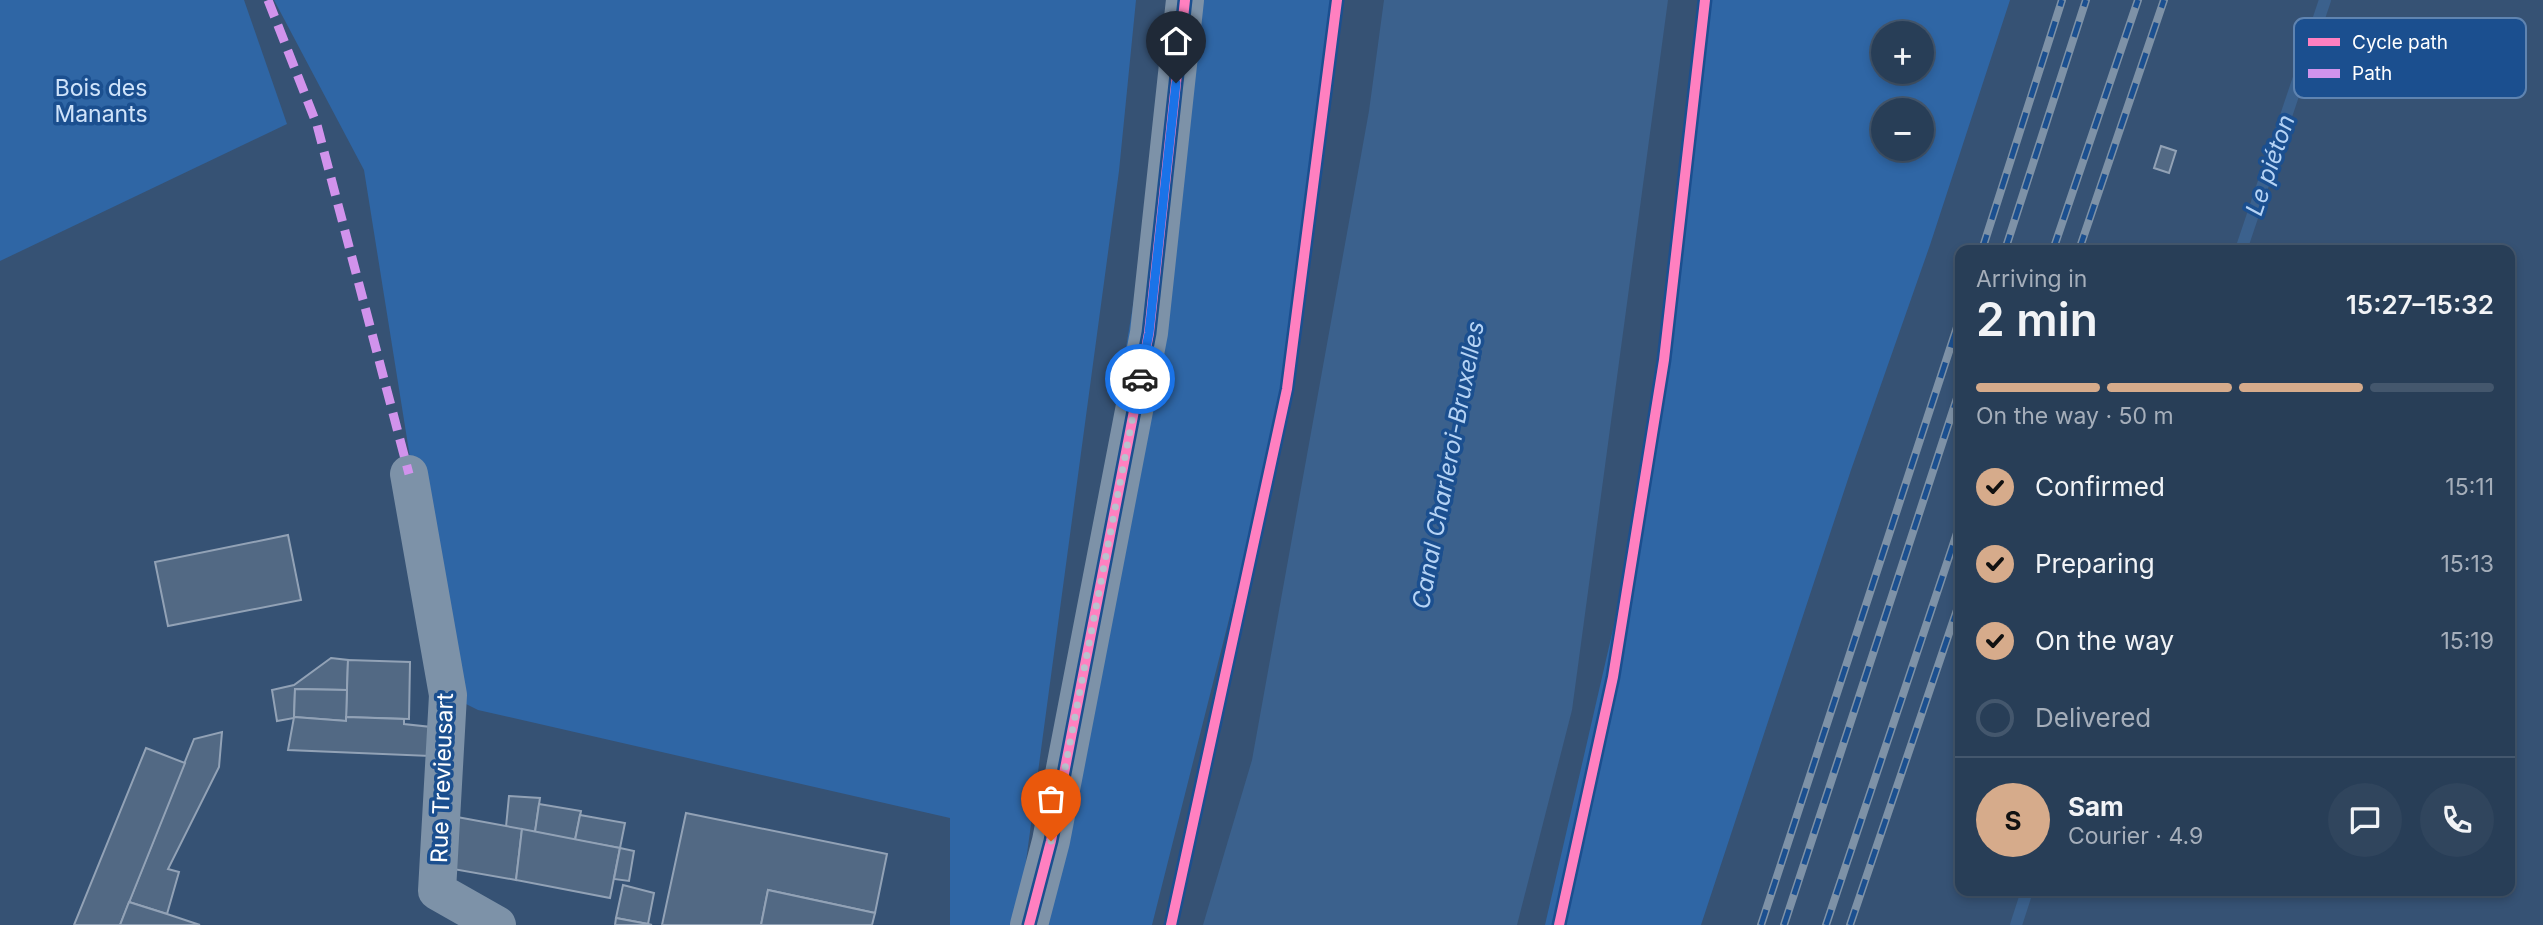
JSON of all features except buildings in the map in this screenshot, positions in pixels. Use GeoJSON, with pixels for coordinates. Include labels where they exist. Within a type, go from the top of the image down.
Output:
{"type":"FeatureCollection","features":[{"type":"Feature","properties":{"kind":"street"},"geometry":{"type":"LineString","coordinates":[[1029,925],[1051,841],[1149,333],[1185,0]]}},
{"type":"Feature","properties":{"kind":"street","name":"Rue Trevieusart"},"geometry":{"type":"LineString","coordinates":[[409,474],[447,695],[437,891],[497,925]]}},
{"type":"Feature","properties":{"kind":"green space","name":"Bois des Manants"},"geometry":{"type":"Polygon","coordinates":[[[0,0],[244,0],[287,124],[0,261],[0,0]]]}},
{"type":"Feature","properties":{"kind":"green space"},"geometry":{"type":"Polygon","coordinates":[[[274,0],[1136,0],[1119,171],[1022,891],[1079,629],[1184,0],[1332,0],[1287,389],[1152,925],[950,925],[950,818],[478,710],[448,695],[364,170],[274,0]]]}},
{"type":"Feature","properties":{"kind":"green space"},"geometry":{"type":"Polygon","coordinates":[[[1701,0],[2010,0],[1701,925],[1545,925],[1640,512],[1701,0]]]}},
{"type":"Feature","properties":{"kind":"water","name":"Canal Charleroi-Bruxelles"},"geometry":{"type":"Polygon","coordinates":[[[1384,0],[1668,0],[1572,710],[1517,925],[1203,925],[1252,760],[1369,111],[1384,0]]]}},
{"type":"Feature","properties":{"kind":"waterway","name":"Le piéton"},"geometry":{"type":"LineString","coordinates":[[2319,18],[2325,0]]}},
{"type":"Feature","properties":{"kind":"waterway","name":"Le piéton"},"geometry":{"type":"LineString","coordinates":[[2243,245],[2294,92]]}},
{"type":"Feature","properties":{"kind":"waterway","name":"Le piéton"},"geometry":{"type":"LineString","coordinates":[[2016,925],[2025,896]]}},
{"type":"Feature","properties":{"kind":"railway"},"geometry":{"type":"LineString","coordinates":[[1984,245],[2062,0]]}},
{"type":"Feature","properties":{"kind":"railway"},"geometry":{"type":"LineString","coordinates":[[2007,245],[2086,0]]}},
{"type":"Feature","properties":{"kind":"railway"},"geometry":{"type":"LineString","coordinates":[[2055,245],[2138,0]]}},
{"type":"Feature","properties":{"kind":"railway"},"geometry":{"type":"LineString","coordinates":[[2081,245],[2164,0]]}},
{"type":"Feature","properties":{"kind":"railway"},"geometry":{"type":"LineString","coordinates":[[1761,925],[1955,333]]}},
{"type":"Feature","properties":{"kind":"railway"},"geometry":{"type":"LineString","coordinates":[[1784,925],[1955,404]]}},
{"type":"Feature","properties":{"kind":"railway"},"geometry":{"type":"LineString","coordinates":[[1826,925],[1955,539]]}},
{"type":"Feature","properties":{"kind":"railway"},"geometry":{"type":"LineString","coordinates":[[1850,925],[1955,616]]}},
{"type":"Feature","properties":{"kind":"marked path"},"geometry":{"type":"LineString","coordinates":[[268,0],[317,125],[409,474]]}},
{"type":"Feature","properties":{"kind":"cycle path"},"geometry":{"type":"LineString","coordinates":[[1029,925],[1051,841],[1149,333],[1185,0]]}},
{"type":"Feature","properties":{"kind":"cycle path"},"geometry":{"type":"LineString","coordinates":[[1171,925],[1287,389],[1337,0]]}},
{"type":"Feature","properties":{"kind":"cycle path"},"geometry":{"type":"LineString","coordinates":[[1559,925],[1613,677],[1664,360],[1705,0]]}},
{"type":"Feature","properties":{"kind":"way so far"},"geometry":{"type":"LineString","coordinates":[[1051,841],[1140,379]]}},
{"type":"Feature","properties":{"kind":"route"},"geometry":{"type":"LineString","coordinates":[[1140,379],[1149,333],[1176,83]]}}]}
